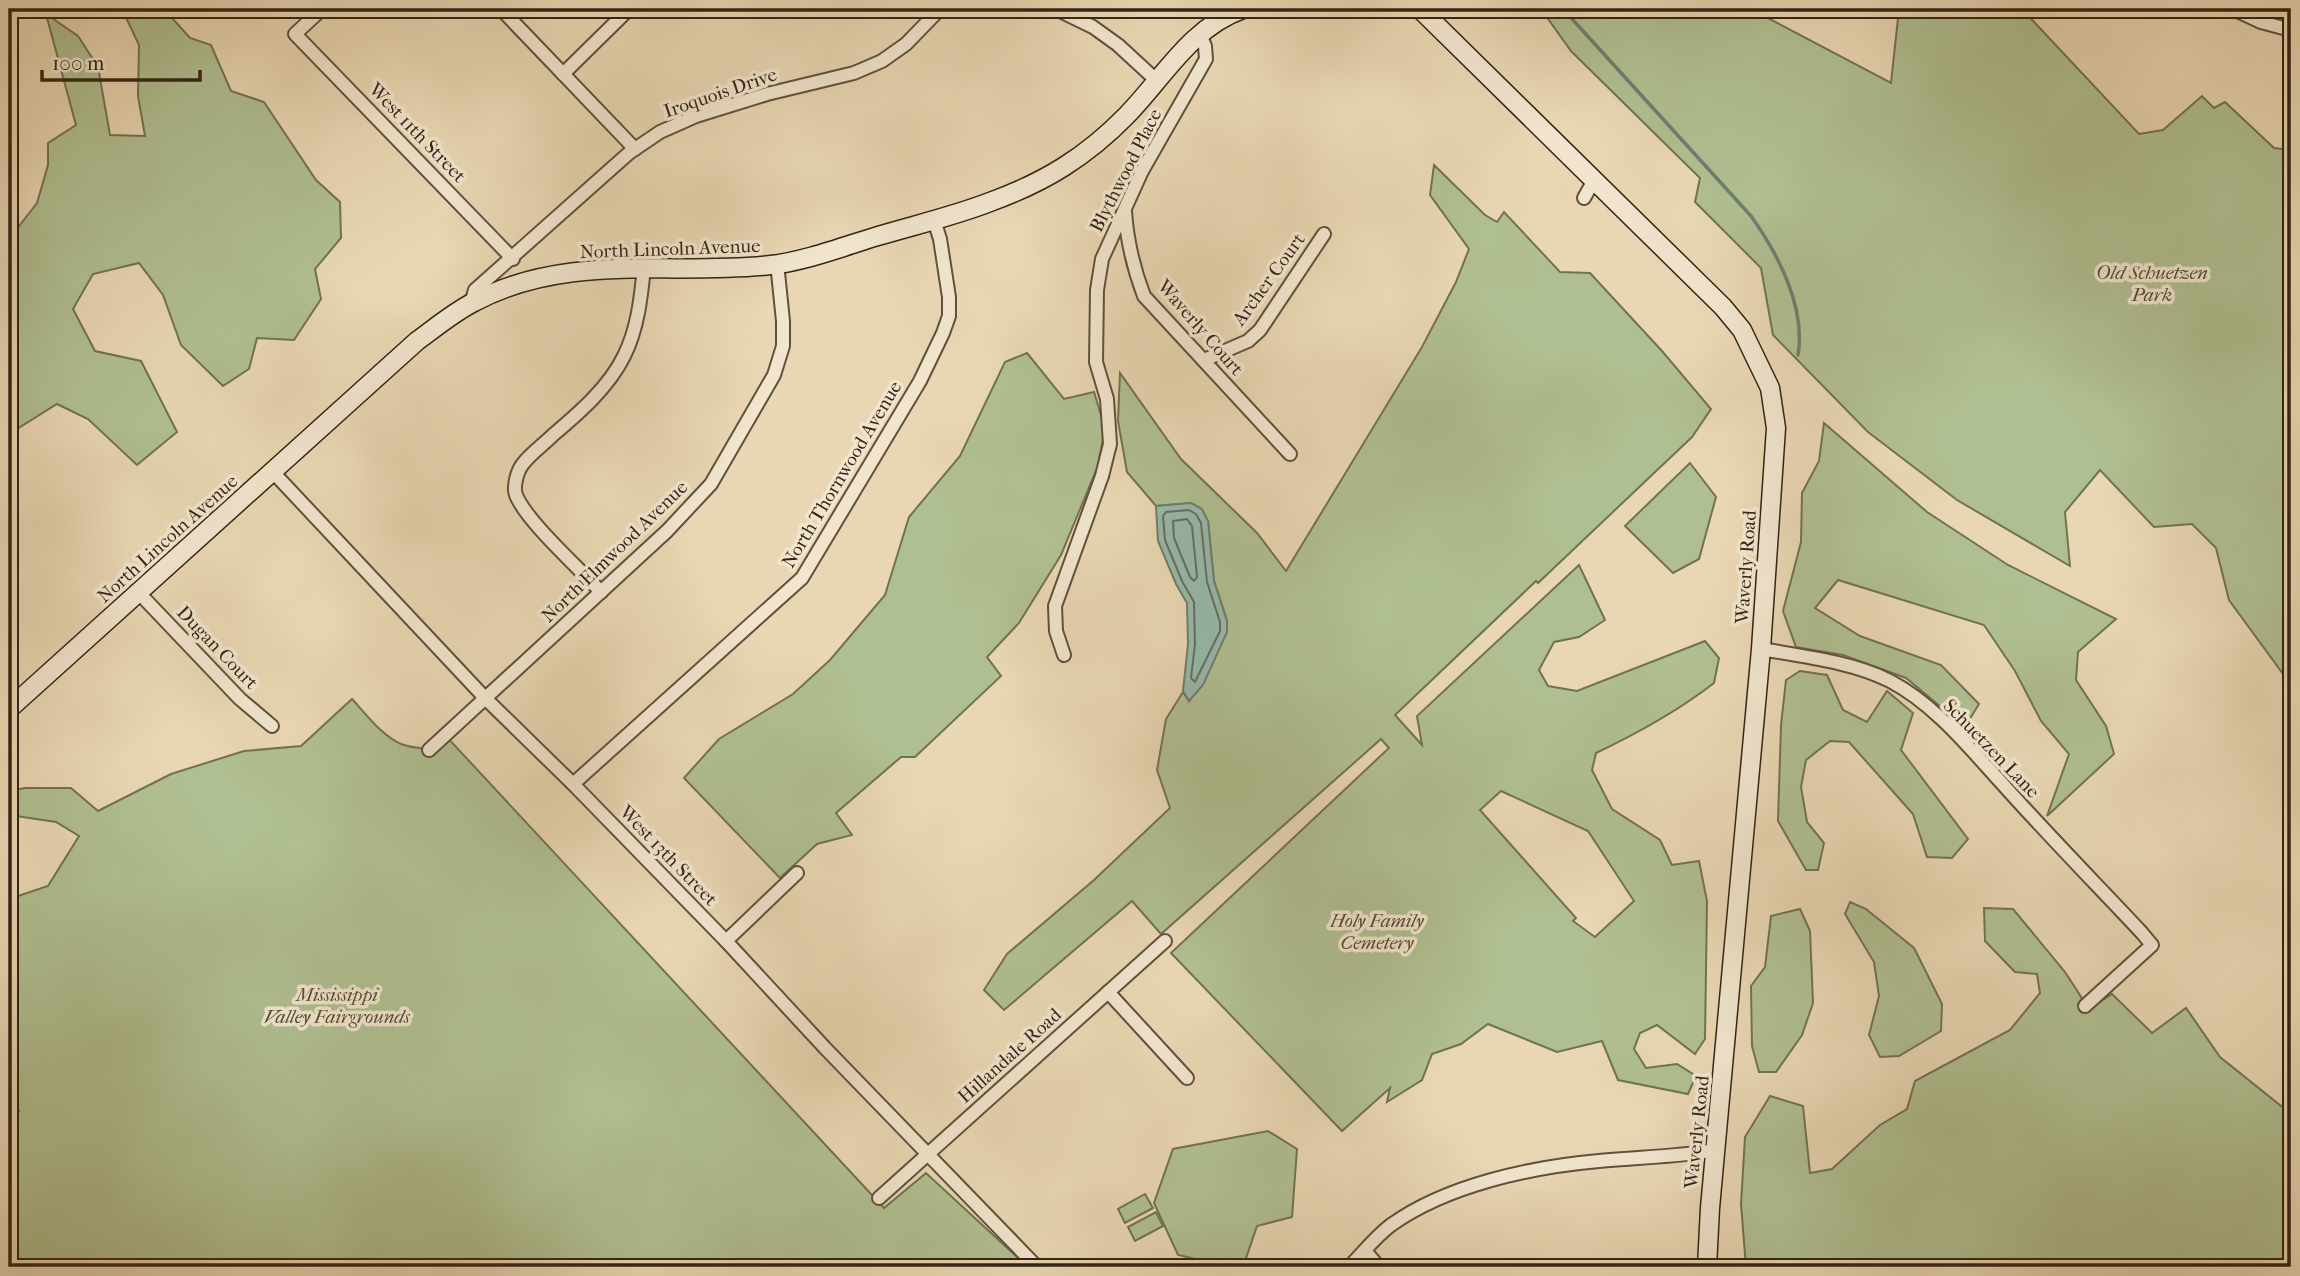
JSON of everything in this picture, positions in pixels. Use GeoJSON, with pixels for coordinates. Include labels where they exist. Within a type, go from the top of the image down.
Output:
{"type":"FeatureCollection","features":[{"type":"Feature","properties":{"kind":"street","name":"West 11th Street"},"geometry":{"type":"LineString","coordinates":[[323,9],[295,34],[513,259]]}},
{"type":"Feature","properties":{"kind":"street"},"geometry":{"type":"LineString","coordinates":[[501,9],[635,149]]}},
{"type":"Feature","properties":{"kind":"street"},"geometry":{"type":"LineString","coordinates":[[563,74],[629,9]]}},
{"type":"Feature","properties":{"kind":"street","name":"Iroquois Drive"},"geometry":{"type":"LineString","coordinates":[[471,303],[475,290],[635,149],[660,132],[696,116],[767,94],[854,73],[882,61],[906,44],[940,9]]}},
{"type":"Feature","properties":{"kind":"street"},"geometry":{"type":"LineString","coordinates":[[1056,9],[1093,27],[1118,45],[1156,80]]}},
{"type":"Feature","properties":{"kind":"street","name":"North Lincoln Avenue"},"geometry":{"type":"LineString","coordinates":[[9,709],[417,341],[471,303],[507,288],[586,270],[644,267],[695,270],[778,263],[840,248],[987,204],[1037,184],[1093,147],[1129,113],[1214,15],[1243,9]]}},
{"type":"Feature","properties":{"kind":"street","name":"Waverly Road"},"geometry":{"type":"LineString","coordinates":[[1420,9],[1723,307],[1742,330],[1770,388],[1776,428],[1761,649],[1710,1208],[1707,1267]]}},
{"type":"Feature","properties":{"kind":"street"},"geometry":{"type":"LineString","coordinates":[[2233,9],[2261,22],[2291,30]]}},
{"type":"Feature","properties":{"kind":"street","name":"Blythwood Place"},"geometry":{"type":"LineString","coordinates":[[1064,655],[1056,631],[1055,606],[1102,476],[1110,444],[1107,399],[1096,362],[1097,290],[1102,258],[1142,171],[1206,59],[1200,34]]}},
{"type":"Feature","properties":{"kind":"street"},"geometry":{"type":"LineString","coordinates":[[1584,198],[1594,182]]}},
{"type":"Feature","properties":{"kind":"street","name":"Waverly Court"},"geometry":{"type":"LineString","coordinates":[[1125,207],[1132,265],[1144,296],[1290,454]]}},
{"type":"Feature","properties":{"kind":"street","name":"North Thornwood Avenue"},"geometry":{"type":"LineString","coordinates":[[573,784],[802,578],[820,551],[920,381],[949,316],[940,239],[934,220]]}},
{"type":"Feature","properties":{"kind":"street","name":"Archer Court"},"geometry":{"type":"LineString","coordinates":[[1204,360],[1248,341],[1260,330],[1324,234]]}},
{"type":"Feature","properties":{"kind":"street","name":"North Elmwood Avenue"},"geometry":{"type":"LineString","coordinates":[[429,750],[667,531],[710,484],[774,375],[783,346],[778,263]]}},
{"type":"Feature","properties":{"kind":"street"},"geometry":{"type":"LineString","coordinates":[[601,592],[541,529],[522,504],[515,494],[516,477],[531,455],[580,412],[606,383],[624,356],[640,305],[644,267]]}},
{"type":"Feature","properties":{"kind":"street","name":"West 13th Street"},"geometry":{"type":"LineString","coordinates":[[272,471],[486,699],[726,941],[825,1048],[1037,1267]]}},
{"type":"Feature","properties":{"kind":"street","name":"Dugan Court"},"geometry":{"type":"LineString","coordinates":[[139,593],[240,699],[272,726]]}},
{"type":"Feature","properties":{"kind":"street","name":"Schuetzen Lane"},"geometry":{"type":"LineString","coordinates":[[1761,649],[1843,665],[1888,680],[1909,693],[1984,763],[2152,945],[2084,1006]]}},
{"type":"Feature","properties":{"kind":"street"},"geometry":{"type":"LineString","coordinates":[[726,941],[797,873]]}},
{"type":"Feature","properties":{"kind":"street","name":"Hillandale Road"},"geometry":{"type":"LineString","coordinates":[[879,1198],[1165,941]]}},
{"type":"Feature","properties":{"kind":"street"},"geometry":{"type":"LineString","coordinates":[[1108,992],[1187,1078]]}},
{"type":"Feature","properties":{"kind":"street"},"geometry":{"type":"LineString","coordinates":[[1349,1267],[1390,1225],[1454,1191],[1557,1166],[1602,1160],[1684,1156],[1717,1150]]}},
{"type":"Feature","properties":{"kind":"street"},"geometry":{"type":"LineString","coordinates":[[1365,1251],[1380,1267]]}},
{"type":"Feature","properties":{"kind":"green space"},"geometry":{"type":"Polygon","coordinates":[[[122,9],[164,9],[190,38],[211,45],[231,91],[264,102],[316,180],[340,202],[341,238],[315,269],[321,299],[294,340],[257,338],[249,369],[223,386],[181,345],[163,295],[139,263],[93,274],[73,309],[95,351],[141,361],[177,432],[137,465],[88,419],[57,404],[9,434],[9,239],[37,203],[48,165],[48,143],[76,125],[46,14],[78,36],[98,67],[110,135],[145,136],[138,96],[139,45],[122,9]]]}},
{"type":"Feature","properties":{"kind":"green space","name":"Old Schuetzen Park"},"geometry":{"type":"Polygon","coordinates":[[[1541,9],[1751,9],[1891,83],[1899,9],[2022,9],[2139,134],[2163,130],[2202,96],[2214,108],[2225,102],[2274,148],[2291,150],[2291,685],[2229,600],[2216,548],[2192,524],[2154,527],[2100,470],[2065,512],[2070,566],[1957,500],[1868,432],[1773,335],[1761,268],[1695,202],[1700,178],[1571,51],[1541,9]]]}},
{"type":"Feature","properties":{"kind":"green space","name":"Holy Family Cemetery"},"geometry":{"type":"Polygon","coordinates":[[[1434,165],[1485,215],[1497,222],[1504,212],[1560,272],[1590,273],[1711,409],[1692,437],[1395,715],[1422,745],[1417,716],[1579,565],[1605,620],[1579,637],[1554,642],[1539,670],[1548,686],[1577,691],[1705,641],[1719,658],[1714,683],[1657,721],[1596,753],[1592,770],[1612,809],[1660,840],[1672,865],[1699,861],[1707,901],[1705,1039],[1695,1054],[1657,1025],[1640,1033],[1634,1049],[1646,1068],[1677,1064],[1696,1076],[1688,1094],[1618,1080],[1602,1041],[1557,1052],[1488,1024],[1461,1044],[1432,1054],[1422,1080],[1387,1102],[1390,1088],[1342,1131],[1171,953],[1389,748],[1381,739],[1161,934],[1132,901],[1004,1010],[984,990],[1007,954],[1094,880],[1170,808],[1157,770],[1166,719],[1183,692],[1189,701],[1227,621],[1214,581],[1208,521],[1191,503],[1156,506],[1127,472],[1118,421],[1120,373],[1181,459],[1257,533],[1286,571],[1422,347],[1456,282],[1469,249],[1430,195],[1434,165]],[[1501,791],[1480,810],[1576,918],[1573,921],[1595,937],[1634,901],[1588,831],[1501,791]]]}},
{"type":"Feature","properties":{"kind":"green space"},"geometry":{"type":"Polygon","coordinates":[[[1027,353],[1064,399],[1094,392],[1105,428],[1098,466],[1061,555],[1019,623],[987,657],[1001,676],[915,757],[901,757],[836,813],[852,835],[817,844],[780,878],[684,778],[719,739],[793,694],[830,660],[885,595],[909,517],[960,456],[1005,362],[1027,353]]]}},
{"type":"Feature","properties":{"kind":"green space"},"geometry":{"type":"Polygon","coordinates":[[[1824,423],[1927,512],[2008,565],[2116,619],[2078,652],[2076,680],[2106,726],[2114,754],[2047,816],[2069,754],[2041,721],[2015,671],[1984,625],[1838,580],[1815,608],[1860,636],[1941,665],[1979,704],[1965,727],[1906,678],[1843,655],[1796,647],[1783,611],[1801,542],[1802,493],[1819,461],[1824,423]]]}},
{"type":"Feature","properties":{"kind":"green space"},"geometry":{"type":"Polygon","coordinates":[[[1690,463],[1716,497],[1699,559],[1673,573],[1625,526],[1690,463]]]}},
{"type":"Feature","properties":{"kind":"green space"},"geometry":{"type":"Polygon","coordinates":[[[1800,671],[1827,675],[1843,710],[1867,722],[1887,691],[1913,713],[1901,750],[1968,839],[1952,858],[1927,857],[1913,814],[1849,742],[1830,741],[1806,760],[1801,787],[1807,822],[1824,843],[1818,870],[1806,870],[1778,821],[1781,725],[1786,680],[1800,671]]]}},
{"type":"Feature","properties":{"kind":"green space","name":"Mississippi Valley Fairgrounds"},"geometry":{"type":"Polygon","coordinates":[[[352,699],[381,730],[401,744],[429,750],[445,735],[884,1208],[926,1173],[1028,1267],[9,1267],[9,1132],[19,1111],[9,1090],[9,899],[48,886],[79,836],[56,822],[9,815],[9,791],[25,788],[71,788],[98,811],[171,774],[244,751],[301,746],[352,699]]]}},
{"type":"Feature","properties":{"kind":"green space"},"geometry":{"type":"Polygon","coordinates":[[[1850,902],[1866,909],[1914,948],[1942,1004],[1941,1031],[1899,1056],[1880,1057],[1869,1035],[1879,996],[1874,962],[1845,914],[1850,902]]]}},
{"type":"Feature","properties":{"kind":"green space"},"geometry":{"type":"Polygon","coordinates":[[[1984,908],[2013,909],[2065,972],[2089,1009],[2112,994],[2152,1033],[2186,1008],[2220,1057],[2291,1114],[2291,1267],[1746,1267],[1741,1204],[1745,1137],[1770,1096],[1803,1106],[1810,1173],[1832,1169],[1880,1125],[1907,1109],[1915,1081],[2010,1030],[2040,993],[2037,974],[2015,972],[1985,941],[1984,908]]]}},
{"type":"Feature","properties":{"kind":"green space"},"geometry":{"type":"Polygon","coordinates":[[[1800,909],[1810,931],[1813,1003],[1802,1035],[1776,1072],[1759,1072],[1752,1046],[1751,986],[1765,967],[1771,916],[1800,909]]]}},
{"type":"Feature","properties":{"kind":"green space"},"geometry":{"type":"Polygon","coordinates":[[[1268,1131],[1297,1149],[1292,1217],[1257,1226],[1243,1267],[1229,1267],[1178,1255],[1154,1203],[1173,1149],[1268,1131]]]}},
{"type":"Feature","properties":{"kind":"green space"},"geometry":{"type":"Polygon","coordinates":[[[1145,1194],[1153,1208],[1125,1223],[1118,1209],[1145,1194]]]}},
{"type":"Feature","properties":{"kind":"green space"},"geometry":{"type":"Polygon","coordinates":[[[1156,1212],[1163,1226],[1135,1241],[1128,1227],[1156,1212]]]}},
{"type":"Feature","properties":{"kind":"water"},"geometry":{"type":"Polygon","coordinates":[[[1191,503],[1202,509],[1208,521],[1214,581],[1227,621],[1227,632],[1203,685],[1189,701],[1183,691],[1188,644],[1187,603],[1158,541],[1156,506],[1191,503]]]}},
{"type":"Feature","properties":{"kind":"waterway"},"geometry":{"type":"LineString","coordinates":[[1563,9],[1751,216],[1771,247],[1788,282],[1798,318],[1798,355]]}}]}
